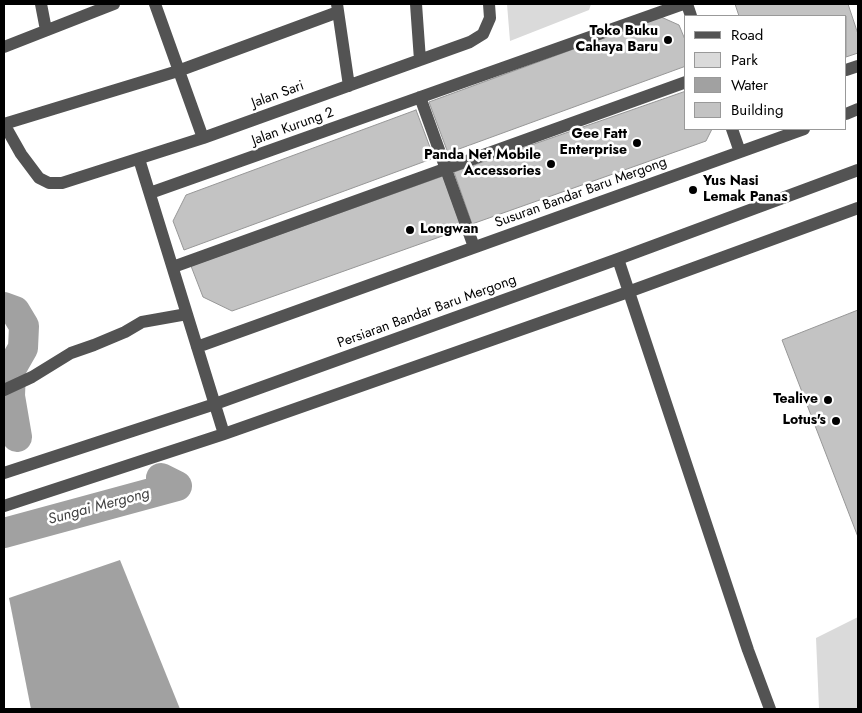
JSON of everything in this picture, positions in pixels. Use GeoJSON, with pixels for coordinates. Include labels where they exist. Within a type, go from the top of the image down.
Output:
{"type":"FeatureCollection","features":[{"type":"Feature","properties":{"kind":"street"},"geometry":{"type":"LineString","coordinates":[[41,4],[46,30]]}},
{"type":"Feature","properties":{"kind":"street"},"geometry":{"type":"LineString","coordinates":[[4,47],[114,4]]}},
{"type":"Feature","properties":{"kind":"street"},"geometry":{"type":"LineString","coordinates":[[155,4],[203,138]]}},
{"type":"Feature","properties":{"kind":"street"},"geometry":{"type":"LineString","coordinates":[[416,4],[420,60]]}},
{"type":"Feature","properties":{"kind":"street","name":"Jalan Sari"},"geometry":{"type":"LineString","coordinates":[[4,124],[21,154],[39,178],[50,183],[62,183],[203,138],[470,42],[483,34],[490,18],[489,4]]}},
{"type":"Feature","properties":{"kind":"street","name":"Jalan Kurung 2"},"geometry":{"type":"LineString","coordinates":[[150,193],[682,4]]}},
{"type":"Feature","properties":{"kind":"street"},"geometry":{"type":"LineString","coordinates":[[4,124],[178,71],[338,8],[349,86]]}},
{"type":"Feature","properties":{"kind":"street"},"geometry":{"type":"LineString","coordinates":[[173,267],[684,83]]}},
{"type":"Feature","properties":{"kind":"street"},"geometry":{"type":"LineString","coordinates":[[420,97],[474,247]]}},
{"type":"Feature","properties":{"kind":"street"},"geometry":{"type":"LineString","coordinates":[[732,130],[740,152]]}},
{"type":"Feature","properties":{"kind":"street","name":"Susuran Bandar Baru Mergong"},"geometry":{"type":"LineString","coordinates":[[197,346],[801,130]]}},
{"type":"Feature","properties":{"kind":"street"},"geometry":{"type":"LineString","coordinates":[[139,159],[224,434]]}},
{"type":"Feature","properties":{"kind":"street","name":"Persiaran Bandar Baru Mergong"},"geometry":{"type":"LineString","coordinates":[[4,473],[215,404],[618,259],[858,170]]}},
{"type":"Feature","properties":{"kind":"street"},"geometry":{"type":"LineString","coordinates":[[4,506],[224,434],[628,292],[858,208]]}},
{"type":"Feature","properties":{"kind":"street"},"geometry":{"type":"LineString","coordinates":[[618,259],[748,650],[770,709]]}},
{"type":"Feature","properties":{"kind":"street"},"geometry":{"type":"LineString","coordinates":[[4,390],[32,377],[71,353],[125,332],[142,322],[187,314]]}},
{"type":"Feature","properties":{"kind":"green space"},"geometry":{"type":"Polygon","coordinates":[[[507,4],[591,4],[589,10],[510,41],[507,4]]]}},
{"type":"Feature","properties":{"kind":"green space"},"geometry":{"type":"Polygon","coordinates":[[[858,617],[858,709],[819,709],[816,638],[858,617]]]}},
{"type":"Feature","properties":{"kind":"water"},"geometry":{"type":"Polygon","coordinates":[[[120,560],[180,709],[31,709],[9,598],[120,560]]]}},
{"type":"Feature","properties":{"kind":"building"},"geometry":{"type":"Polygon","coordinates":[[[735,4],[848,4],[858,34],[858,53],[847,57],[847,15],[739,15],[735,4]]]}},
{"type":"Feature","properties":{"kind":"building"},"geometry":{"type":"Polygon","coordinates":[[[661,17],[679,25],[684,37],[684,67],[448,153],[429,102],[661,17]]]}},
{"type":"Feature","properties":{"kind":"building"},"geometry":{"type":"Polygon","coordinates":[[[684,92],[684,130],[712,130],[706,141],[472,224],[454,172],[684,92]]]}},
{"type":"Feature","properties":{"kind":"building"},"geometry":{"type":"Polygon","coordinates":[[[416,110],[434,158],[184,250],[173,221],[186,195],[416,110]]]}},
{"type":"Feature","properties":{"kind":"building"},"geometry":{"type":"Polygon","coordinates":[[[443,176],[462,229],[232,311],[203,297],[191,266],[443,176]]]}},
{"type":"Feature","properties":{"kind":"building","name":"Lotus's"},"geometry":{"type":"Polygon","coordinates":[[[858,310],[858,537],[782,340],[858,310]]]}},
{"type":"Feature","properties":{"kind":"waterway","name":"Sungai Mergong"},"geometry":{"type":"LineString","coordinates":[[4,307],[15,311],[24,326],[23,348],[11,369],[10,396],[17,437]]}},
{"type":"Feature","properties":{"kind":"waterway","name":"Sungai Mergong"},"geometry":{"type":"LineString","coordinates":[[4,533],[177,486],[161,478]]}},
{"type":"Feature","properties":{"kind":"place","name":"Toko Buku Cahaya Baru"},"geometry":{"type":"Point","coordinates":[668,40]}},
{"type":"Feature","properties":{"kind":"place","name":"Gee Fatt Enterprise"},"geometry":{"type":"Point","coordinates":[637,143]}},
{"type":"Feature","properties":{"kind":"place","name":"Panda Net Mobile Accessories"},"geometry":{"type":"Point","coordinates":[551,164]}},
{"type":"Feature","properties":{"kind":"place","name":"Yus Nasi Lemak Panas"},"geometry":{"type":"Point","coordinates":[693,190]}},
{"type":"Feature","properties":{"kind":"place","name":"Longwan"},"geometry":{"type":"Point","coordinates":[410,230]}},
{"type":"Feature","properties":{"kind":"place","name":"Tealive"},"geometry":{"type":"Point","coordinates":[828,400]}},
{"type":"Feature","properties":{"kind":"place","name":"Lotus's"},"geometry":{"type":"Point","coordinates":[836,421]}}]}
